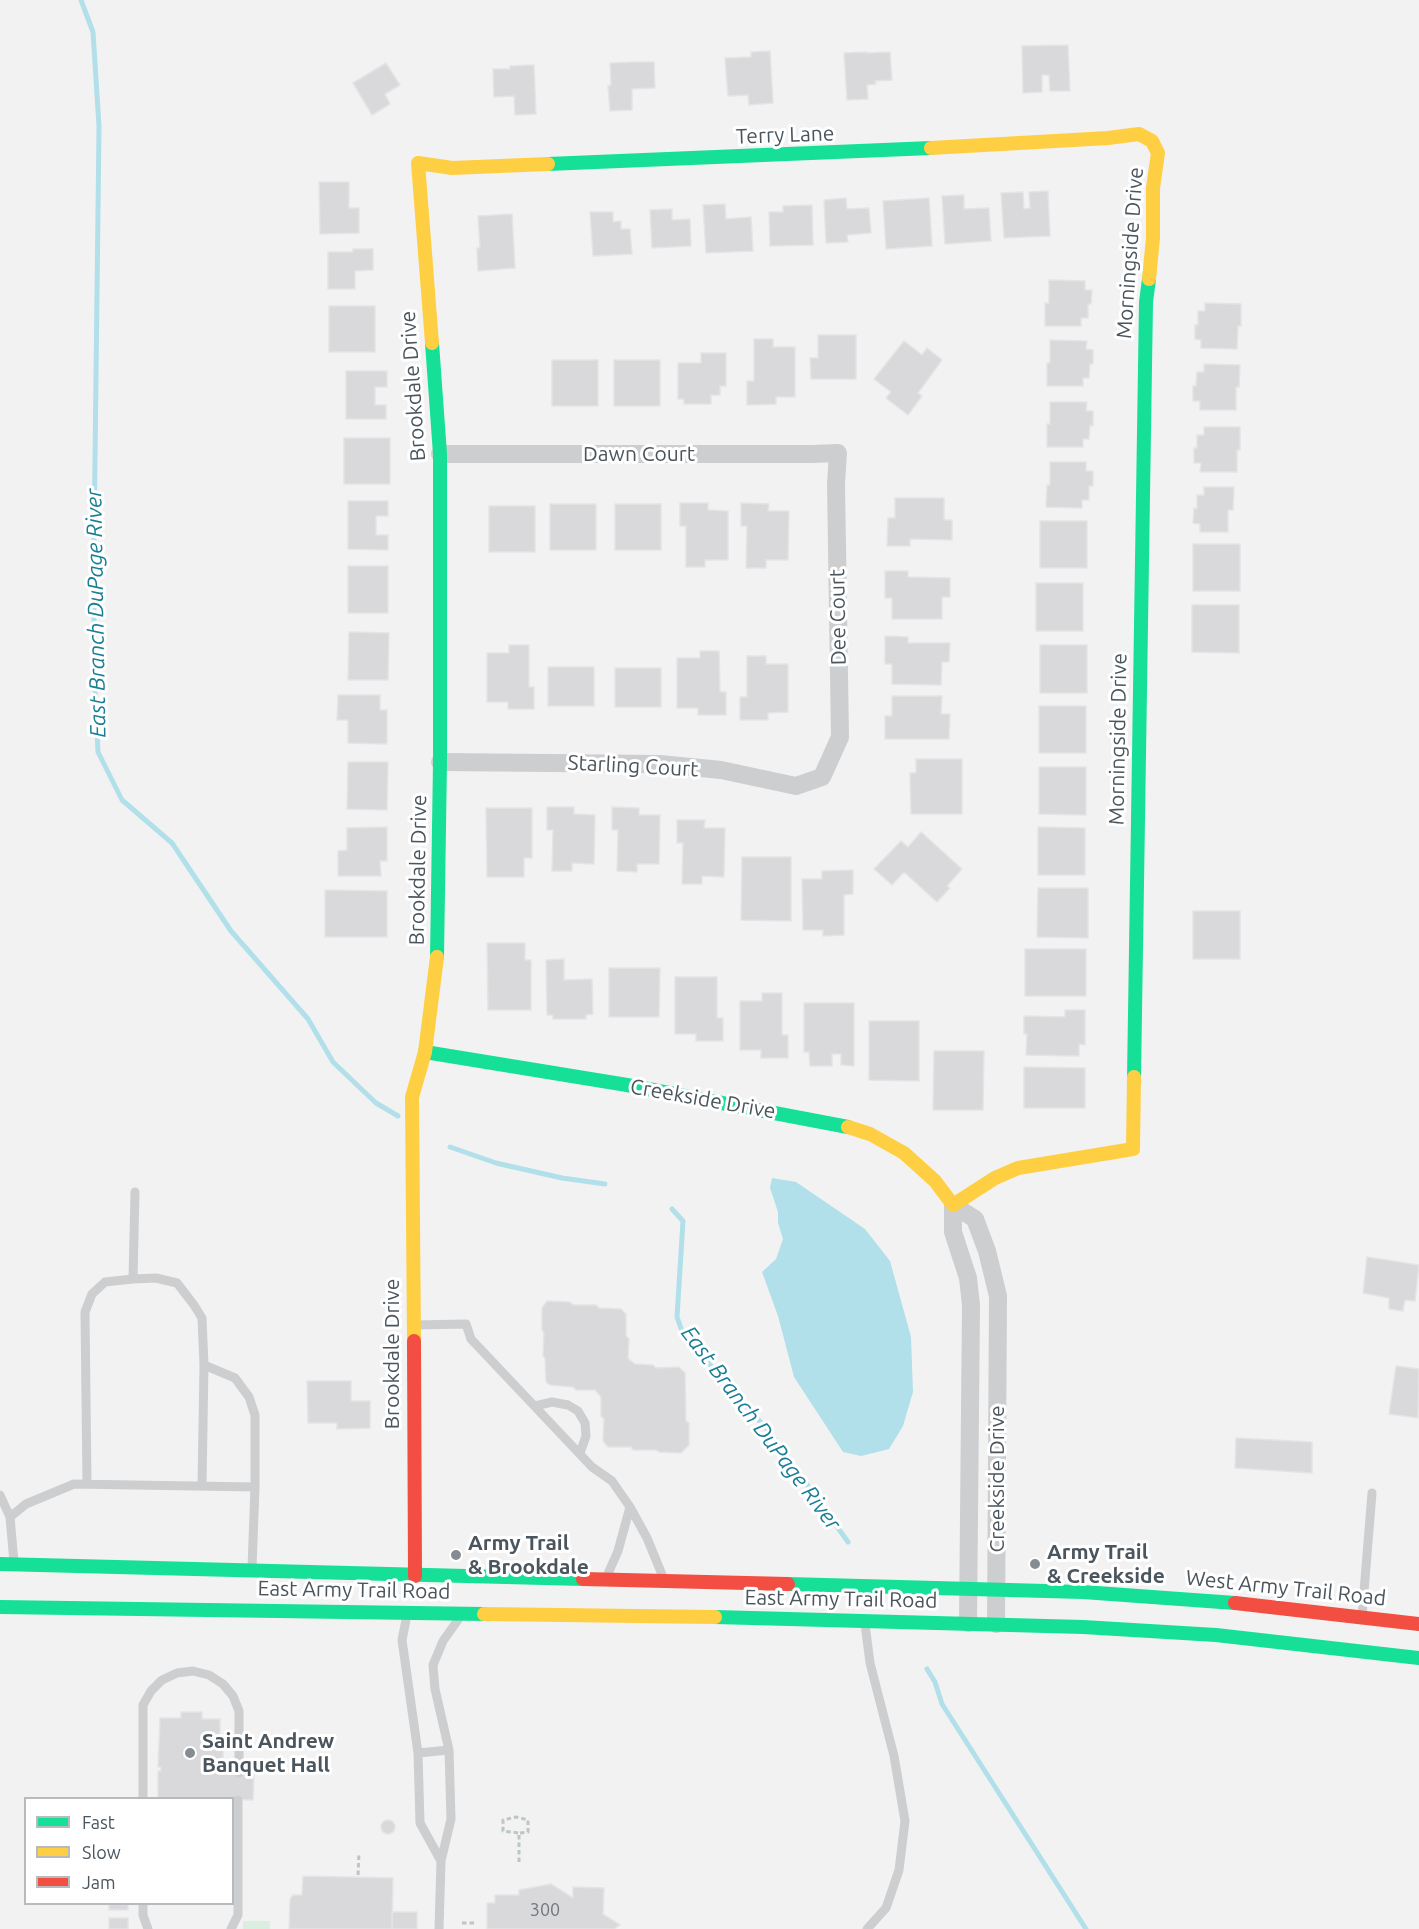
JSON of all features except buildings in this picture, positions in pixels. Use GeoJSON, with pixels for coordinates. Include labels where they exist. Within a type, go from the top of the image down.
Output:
{"type":"FeatureCollection","features":[{"type":"Feature","properties":{"kind":"street","name":"Terry Lane"},"geometry":{"type":"LineString","coordinates":[[418,163],[452,168],[847,153],[1108,138],[1139,134],[1152,141]]}},
{"type":"Feature","properties":{"kind":"street","name":"Morningside Drive"},"geometry":{"type":"LineString","coordinates":[[952,1205],[994,1178],[1018,1168],[1132,1149],[1146,302],[1153,238],[1154,188],[1158,153],[1152,141]]}},
{"type":"Feature","properties":{"kind":"street","name":"Brookdale Drive"},"geometry":{"type":"LineString","coordinates":[[415,1576],[412,1097],[425,1052],[438,952],[440,762],[438,544],[440,454],[418,163]]}},
{"type":"Feature","properties":{"kind":"street","name":"Dawn Court"},"geometry":{"type":"LineString","coordinates":[[440,454],[837,453]]}},
{"type":"Feature","properties":{"kind":"street","name":"Dee Court"},"geometry":{"type":"LineString","coordinates":[[822,777],[840,737],[837,453]]}},
{"type":"Feature","properties":{"kind":"street","name":"Starling Court"},"geometry":{"type":"LineString","coordinates":[[440,762],[660,764],[721,770],[796,786],[822,777]]}},
{"type":"Feature","properties":{"kind":"street","name":"Creekside Drive"},"geometry":{"type":"LineString","coordinates":[[425,1052],[627,1085],[845,1126],[870,1134],[904,1154],[935,1181],[952,1205],[975,1219],[998,1296],[996,1624]]}},
{"type":"Feature","properties":{"kind":"street","name":"Creekside Drive"},"geometry":{"type":"LineString","coordinates":[[952,1205],[953,1232],[968,1278],[971,1305],[968,1623]]}},
{"type":"Feature","properties":{"kind":"street"},"geometry":{"type":"LineString","coordinates":[[970,1388],[998,1389]]}},
{"type":"Feature","properties":{"kind":"street","name":"East Army Trail Road"},"geometry":{"type":"LineString","coordinates":[[0,1564],[968,1589]]}},
{"type":"Feature","properties":{"kind":"street"},"geometry":{"type":"LineString","coordinates":[[426,1589],[441,1576]]}},
{"type":"Feature","properties":{"kind":"street","name":"West Army Trail Road"},"geometry":{"type":"LineString","coordinates":[[968,1589],[1083,1592],[1218,1601],[1419,1624]]}},
{"type":"Feature","properties":{"kind":"street","name":"East Army Trail Road"},"geometry":{"type":"LineString","coordinates":[[0,1606],[411,1608],[463,1613],[996,1624]]}},
{"type":"Feature","properties":{"kind":"street"},"geometry":{"type":"LineString","coordinates":[[996,1624],[1216,1635],[1419,1658]]}},
{"type":"Feature","properties":{"kind":"lane"},"geometry":{"type":"LineString","coordinates":[[133,1279],[135,1192]]}},
{"type":"Feature","properties":{"kind":"lane"},"geometry":{"type":"LineString","coordinates":[[87,1484],[85,1312],[92,1294],[105,1282],[156,1278],[177,1283],[201,1318],[204,1365],[202,1486]]}},
{"type":"Feature","properties":{"kind":"lane"},"geometry":{"type":"LineString","coordinates":[[413,1325],[466,1324],[471,1339],[592,1467],[612,1481],[630,1507],[666,1582]]}},
{"type":"Feature","properties":{"kind":"lane"},"geometry":{"type":"LineString","coordinates":[[204,1365],[235,1378],[249,1397],[255,1415],[252,1570]]}},
{"type":"Feature","properties":{"kind":"lane"},"geometry":{"type":"LineString","coordinates":[[535,1406],[552,1402],[568,1405],[578,1412],[585,1424],[586,1436],[580,1453]]}},
{"type":"Feature","properties":{"kind":"lane"},"geometry":{"type":"LineString","coordinates":[[10,1517],[26,1504],[74,1484],[255,1487]]}},
{"type":"Feature","properties":{"kind":"lane"},"geometry":{"type":"LineString","coordinates":[[1362,1616],[1372,1493]]}},
{"type":"Feature","properties":{"kind":"lane"},"geometry":{"type":"LineString","coordinates":[[0,1495],[10,1517],[15,1564]]}},
{"type":"Feature","properties":{"kind":"lane"},"geometry":{"type":"LineString","coordinates":[[604,1581],[618,1553],[630,1507]]}},
{"type":"Feature","properties":{"kind":"lane"},"geometry":{"type":"LineString","coordinates":[[411,1608],[402,1640],[418,1754],[420,1823],[441,1861]]}},
{"type":"Feature","properties":{"kind":"lane"},"geometry":{"type":"LineString","coordinates":[[439,1929],[441,1861],[451,1819],[449,1750],[435,1689],[433,1665],[443,1641],[463,1613]]}},
{"type":"Feature","properties":{"kind":"lane"},"geometry":{"type":"LineString","coordinates":[[865,1621],[870,1663],[894,1756],[905,1821],[899,1870],[886,1908],[867,1929]]}},
{"type":"Feature","properties":{"kind":"lane"},"geometry":{"type":"LineString","coordinates":[[143,1797],[143,1705],[151,1691],[162,1680],[177,1673],[194,1671],[209,1675],[223,1684],[233,1696],[239,1711],[239,1773]]}},
{"type":"Feature","properties":{"kind":"lane"},"geometry":{"type":"LineString","coordinates":[[418,1754],[449,1750]]}},
{"type":"Feature","properties":{"kind":"lane"},"geometry":{"type":"LineString","coordinates":[[231,1929],[238,1916],[238,1800]]}},
{"type":"Feature","properties":{"kind":"lane"},"geometry":{"type":"LineString","coordinates":[[142,1905],[142,1916],[148,1929]]}},
{"type":"Feature","properties":{"kind":"path"},"geometry":{"type":"LineString","coordinates":[[516,1817],[528,1820],[528,1832],[519,1833],[502,1831],[502,1820],[516,1817]]}},
{"type":"Feature","properties":{"kind":"path"},"geometry":{"type":"LineString","coordinates":[[519,1833],[519,1862]]}},
{"type":"Feature","properties":{"kind":"path"},"geometry":{"type":"LineString","coordinates":[[358,1875],[359,1853]]}},
{"type":"Feature","properties":{"kind":"path"},"geometry":{"type":"LineString","coordinates":[[462,1923],[474,1923]]}},
{"type":"Feature","properties":{"kind":"green space"},"geometry":{"type":"Polygon","coordinates":[[[243,1921],[270,1921],[270,1929],[243,1929],[243,1921]]]}},
{"type":"Feature","properties":{"kind":"water"},"geometry":{"type":"Polygon","coordinates":[[[772,1178],[796,1182],[865,1229],[890,1261],[911,1337],[913,1392],[903,1426],[889,1449],[861,1456],[843,1452],[794,1377],[778,1316],[762,1272],[776,1259],[783,1239],[778,1223],[778,1212],[770,1188],[772,1178]]]}},
{"type":"Feature","properties":{"kind":"waterway","name":"East Branch DuPage River"},"geometry":{"type":"LineString","coordinates":[[81,0],[93,32],[99,126],[94,543],[94,663],[98,752],[122,800],[172,843],[231,931],[308,1019],[333,1062],[376,1103],[398,1116]]}},
{"type":"Feature","properties":{"kind":"waterway","name":"East Branch DuPage River"},"geometry":{"type":"LineString","coordinates":[[450,1147],[496,1163],[562,1178],[605,1184]]}},
{"type":"Feature","properties":{"kind":"waterway","name":"East Branch DuPage River"},"geometry":{"type":"LineString","coordinates":[[672,1209],[683,1221],[677,1317],[683,1334],[771,1434],[848,1542]]}},
{"type":"Feature","properties":{"kind":"waterway","name":"East Branch DuPage River"},"geometry":{"type":"LineString","coordinates":[[927,1669],[935,1682],[942,1704],[1086,1929]]}},
{"type":"Feature","properties":{"kind":"traffic: fast"},"geometry":{"type":"LineString","coordinates":[[548,164],[931,148]]}},
{"type":"Feature","properties":{"kind":"traffic: fast"},"geometry":{"type":"LineString","coordinates":[[1134,1077],[1146,302],[1149,279]]}},
{"type":"Feature","properties":{"kind":"traffic: fast"},"geometry":{"type":"LineString","coordinates":[[432,343],[440,454],[440,762],[437,957]]}},
{"type":"Feature","properties":{"kind":"traffic: fast"},"geometry":{"type":"LineString","coordinates":[[425,1052],[627,1085],[848,1127]]}},
{"type":"Feature","properties":{"kind":"traffic: fast"},"geometry":{"type":"LineString","coordinates":[[0,1564],[583,1579]]}},
{"type":"Feature","properties":{"kind":"traffic: fast"},"geometry":{"type":"LineString","coordinates":[[788,1584],[1083,1592],[1235,1603]]}},
{"type":"Feature","properties":{"kind":"traffic: fast"},"geometry":{"type":"LineString","coordinates":[[0,1607],[484,1614]]}},
{"type":"Feature","properties":{"kind":"traffic: fast"},"geometry":{"type":"LineString","coordinates":[[715,1617],[1083,1627],[1216,1635],[1419,1658]]}},
{"type":"Feature","properties":{"kind":"traffic: slow"},"geometry":{"type":"LineString","coordinates":[[931,148],[1108,138],[1139,134],[1152,141],[1158,153],[1153,188],[1153,238],[1149,279]]}},
{"type":"Feature","properties":{"kind":"traffic: slow"},"geometry":{"type":"LineString","coordinates":[[432,343],[418,163],[452,168],[548,164]]}},
{"type":"Feature","properties":{"kind":"traffic: slow"},"geometry":{"type":"LineString","coordinates":[[414,1341],[412,1097],[425,1052],[437,957]]}},
{"type":"Feature","properties":{"kind":"traffic: slow"},"geometry":{"type":"LineString","coordinates":[[848,1127],[870,1134],[904,1153],[935,1181],[953,1205],[995,1178],[1018,1168],[1133,1149],[1134,1077]]}},
{"type":"Feature","properties":{"kind":"traffic: slow"},"geometry":{"type":"LineString","coordinates":[[484,1614],[715,1617]]}},
{"type":"Feature","properties":{"kind":"traffic: jam"},"geometry":{"type":"LineString","coordinates":[[414,1341],[415,1576]]}},
{"type":"Feature","properties":{"kind":"traffic: jam"},"geometry":{"type":"LineString","coordinates":[[583,1579],[788,1584]]}},
{"type":"Feature","properties":{"kind":"traffic: jam"},"geometry":{"type":"LineString","coordinates":[[1235,1603],[1419,1624]]}},
{"type":"Feature","properties":{"kind":"place","name":"Army Trail & Brookdale"},"geometry":{"type":"Point","coordinates":[456,1555]}},
{"type":"Feature","properties":{"kind":"place","name":"Army Trail & Creekside"},"geometry":{"type":"Point","coordinates":[1035,1564]}},
{"type":"Feature","properties":{"kind":"place","name":"Saint Andrew Banquet Hall"},"geometry":{"type":"Point","coordinates":[190,1753]}}]}
